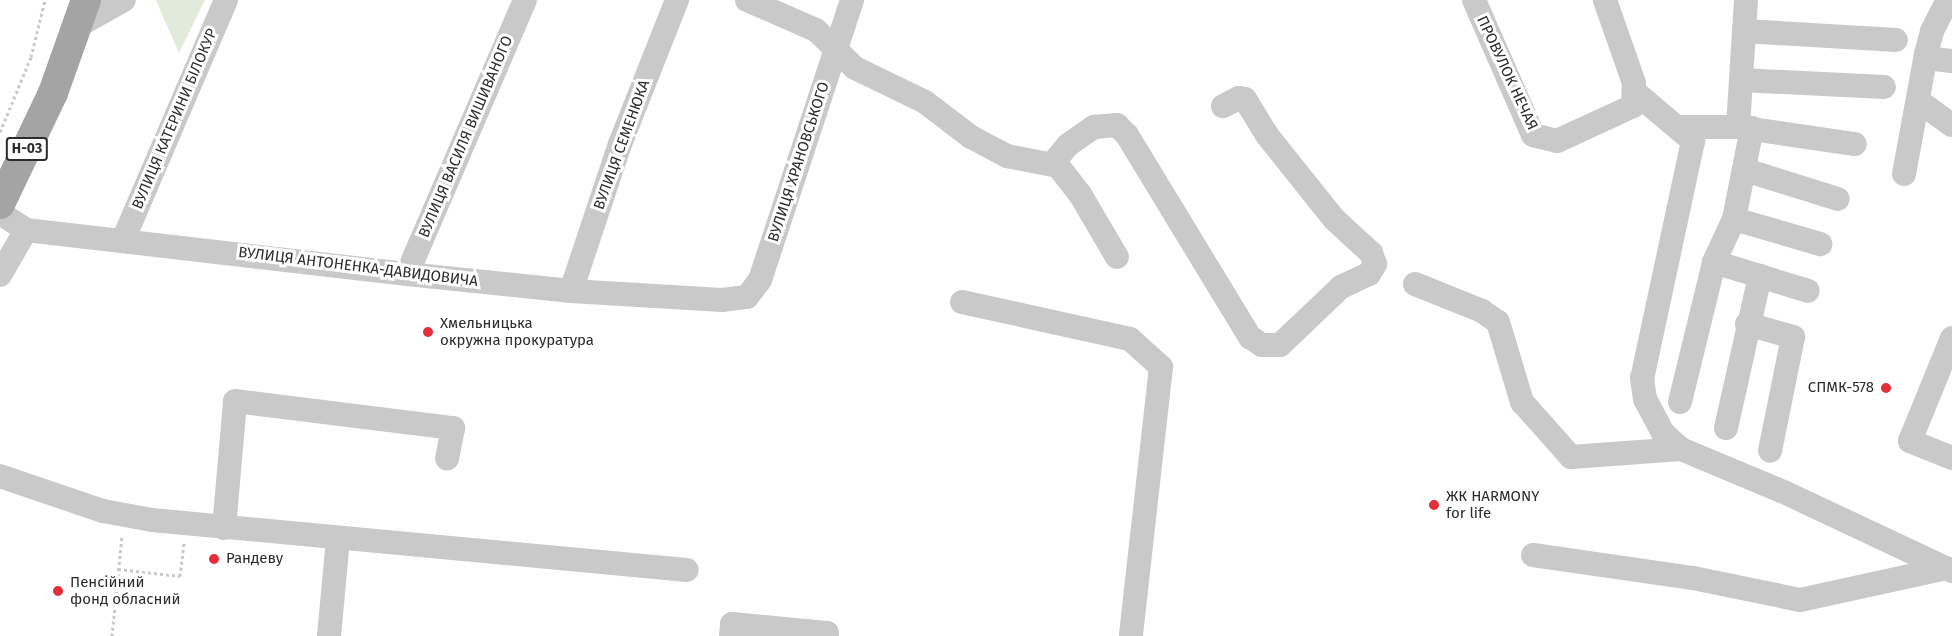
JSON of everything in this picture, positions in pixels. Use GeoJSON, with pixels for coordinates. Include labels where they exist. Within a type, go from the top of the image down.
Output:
{"type":"FeatureCollection","features":[{"type":"Feature","properties":{"kind":"main road","name":"Н-03"},"geometry":{"type":"LineString","coordinates":[[0,204],[53,93],[84,12]]}},
{"type":"Feature","properties":{"kind":"street"},"geometry":{"type":"LineString","coordinates":[[84,12],[124,0]]}},
{"type":"Feature","properties":{"kind":"street","name":"ВУЛИЦЯ КАТЕРИНИ БІЛОКУР"},"geometry":{"type":"LineString","coordinates":[[124,238],[225,0]]}},
{"type":"Feature","properties":{"kind":"street","name":"ВУЛИЦЯ ВАСИЛЯ ВИШИВАНОГО"},"geometry":{"type":"LineString","coordinates":[[407,274],[525,0]]}},
{"type":"Feature","properties":{"kind":"street","name":"ВУЛИЦЯ СЕМЕНЮКА"},"geometry":{"type":"LineString","coordinates":[[571,291],[620,144],[677,0]]}},
{"type":"Feature","properties":{"kind":"street"},"geometry":{"type":"LineString","coordinates":[[747,0],[816,30],[855,68],[925,102],[971,137],[1007,156],[1053,163],[1080,194],[1117,257]]}},
{"type":"Feature","properties":{"kind":"street","name":"ВУЛИЦЯ ХРАНОВСЬКОГО"},"geometry":{"type":"LineString","coordinates":[[722,300],[747,297],[760,280],[852,0]]}},
{"type":"Feature","properties":{"kind":"street","name":"ПРОВУЛОК НЕЧАЯ"},"geometry":{"type":"LineString","coordinates":[[1474,0],[1533,135],[1557,141],[1579,134],[1633,106],[1636,93]]}},
{"type":"Feature","properties":{"kind":"street"},"geometry":{"type":"LineString","coordinates":[[1605,0],[1636,93],[1693,141],[1642,378],[1653,416],[1681,449]]}},
{"type":"Feature","properties":{"kind":"street"},"geometry":{"type":"LineString","coordinates":[[1680,402],[1714,262],[1734,219],[1744,170],[1745,128],[1741,80],[1746,0]]}},
{"type":"Feature","properties":{"kind":"street"},"geometry":{"type":"LineString","coordinates":[[1905,174],[1932,31],[1948,0]]}},
{"type":"Feature","properties":{"kind":"street"},"geometry":{"type":"LineString","coordinates":[[1744,31],[1896,40]]}},
{"type":"Feature","properties":{"kind":"street"},"geometry":{"type":"LineString","coordinates":[[1926,58],[1952,61]]}},
{"type":"Feature","properties":{"kind":"street"},"geometry":{"type":"LineString","coordinates":[[1741,80],[1884,87]]}},
{"type":"Feature","properties":{"kind":"street"},"geometry":{"type":"LineString","coordinates":[[1053,163],[1068,145],[1094,128],[1117,125],[1128,135],[1250,337],[1262,345],[1280,345],[1341,287],[1369,274],[1375,264],[1371,253],[1334,219],[1267,135],[1245,99],[1223,106]]}},
{"type":"Feature","properties":{"kind":"street"},"geometry":{"type":"LineString","coordinates":[[1920,102],[1952,125]]}},
{"type":"Feature","properties":{"kind":"street"},"geometry":{"type":"LineString","coordinates":[[1677,127],[1745,128],[1855,144]]}},
{"type":"Feature","properties":{"kind":"street"},"geometry":{"type":"LineString","coordinates":[[1744,170],[1838,199]]}},
{"type":"Feature","properties":{"kind":"street","name":"ВУЛИЦЯ АНТОНЕНКА-ДАВИДОВИЧА"},"geometry":{"type":"LineString","coordinates":[[0,213],[26,230],[124,238],[407,274],[571,291],[722,300]]}},
{"type":"Feature","properties":{"kind":"street"},"geometry":{"type":"LineString","coordinates":[[1734,219],[1820,244]]}},
{"type":"Feature","properties":{"kind":"street"},"geometry":{"type":"LineString","coordinates":[[0,275],[26,230]]}},
{"type":"Feature","properties":{"kind":"street"},"geometry":{"type":"LineString","coordinates":[[1714,262],[1808,291]]}},
{"type":"Feature","properties":{"kind":"street"},"geometry":{"type":"LineString","coordinates":[[1726,428],[1746,324],[1760,276]]}},
{"type":"Feature","properties":{"kind":"street"},"geometry":{"type":"LineString","coordinates":[[1415,284],[1498,322],[1522,402],[1571,457],[1681,449],[1786,493],[1950,570]]}},
{"type":"Feature","properties":{"kind":"street"},"geometry":{"type":"LineString","coordinates":[[962,302],[1130,339],[1161,367],[1131,636]]}},
{"type":"Feature","properties":{"kind":"street"},"geometry":{"type":"LineString","coordinates":[[1746,324],[1792,337],[1770,451]]}},
{"type":"Feature","properties":{"kind":"street"},"geometry":{"type":"LineString","coordinates":[[1952,338],[1910,441],[1952,458]]}},
{"type":"Feature","properties":{"kind":"street"},"geometry":{"type":"LineString","coordinates":[[227,529],[235,401],[453,428],[447,458]]}},
{"type":"Feature","properties":{"kind":"street"},"geometry":{"type":"LineString","coordinates":[[0,476],[124,515],[186,525],[687,570]]}},
{"type":"Feature","properties":{"kind":"street"},"geometry":{"type":"LineString","coordinates":[[329,636],[338,539]]}},
{"type":"Feature","properties":{"kind":"street"},"geometry":{"type":"LineString","coordinates":[[1533,555],[1693,578],[1800,600],[1950,570]]}},
{"type":"Feature","properties":{"kind":"street"},"geometry":{"type":"LineString","coordinates":[[731,636],[732,624],[827,633],[826,636]]}},
{"type":"Feature","properties":{"kind":"path"},"geometry":{"type":"LineString","coordinates":[[0,132],[31,57],[45,0]]}},
{"type":"Feature","properties":{"kind":"path"},"geometry":{"type":"LineString","coordinates":[[112,636],[124,515]]}},
{"type":"Feature","properties":{"kind":"path"},"geometry":{"type":"LineString","coordinates":[[118,569],[180,576],[186,525]]}},
{"type":"Feature","properties":{"kind":"green space"},"geometry":{"type":"Polygon","coordinates":[[[156,0],[205,0],[179,53],[161,12],[156,0]]]}},
{"type":"Feature","properties":{"kind":"place","name":"Хмельницька окружна прокуратура"},"geometry":{"type":"Point","coordinates":[428,332]}},
{"type":"Feature","properties":{"kind":"place","name":"СПМК-578"},"geometry":{"type":"Point","coordinates":[1886,388]}},
{"type":"Feature","properties":{"kind":"place","name":"ЖК HARMONY for life"},"geometry":{"type":"Point","coordinates":[1434,505]}},
{"type":"Feature","properties":{"kind":"place","name":"Рандеву"},"geometry":{"type":"Point","coordinates":[214,559]}},
{"type":"Feature","properties":{"kind":"place","name":"Пенсійний фонд обласний"},"geometry":{"type":"Point","coordinates":[58,591]}}]}
